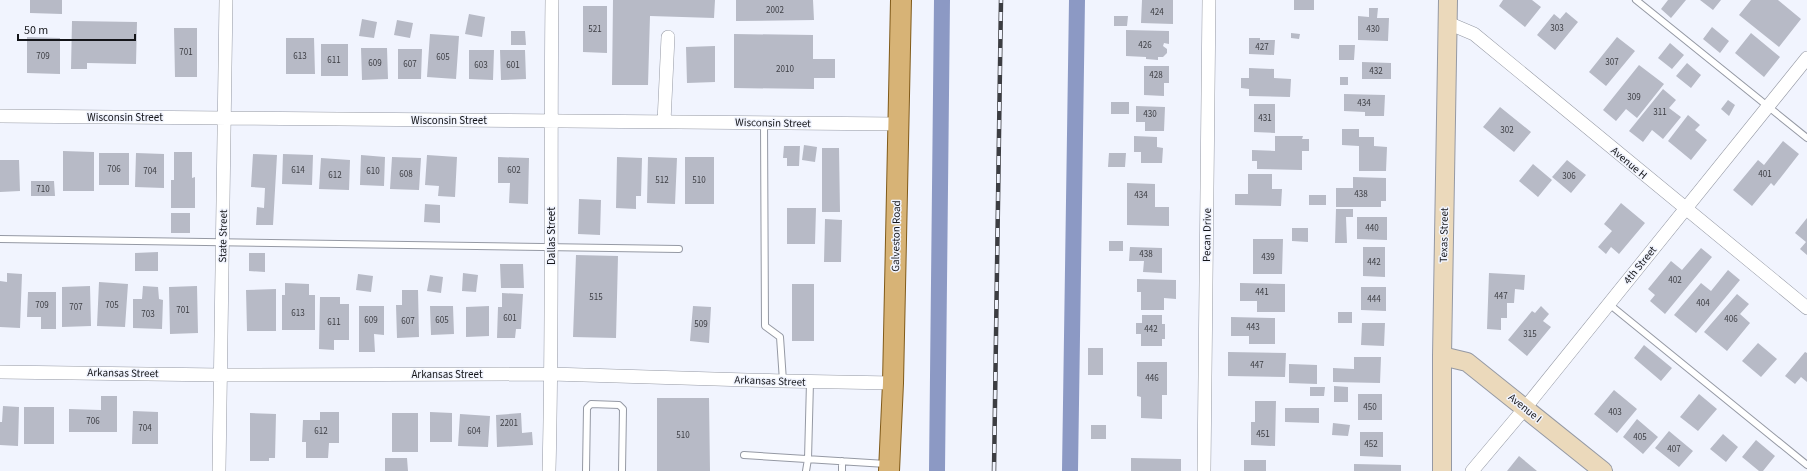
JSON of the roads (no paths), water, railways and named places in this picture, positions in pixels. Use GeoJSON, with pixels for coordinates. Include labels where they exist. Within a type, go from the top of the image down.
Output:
{"type":"FeatureCollection","features":[{"type":"Feature","properties":{"kind":"main road","name":"Galveston Road"},"geometry":{"type":"LineString","coordinates":[[889,468],[893,383],[901,0]]}},
{"type":"Feature","properties":{"kind":"street","name":"State Street"},"geometry":{"type":"LineString","coordinates":[[219,471],[226,0]]}},
{"type":"Feature","properties":{"kind":"street","name":"Dallas Street"},"geometry":{"type":"LineString","coordinates":[[549,471],[551,374],[550,121],[552,0]]}},
{"type":"Feature","properties":{"kind":"street","name":"Pecan Drive"},"geometry":{"type":"LineString","coordinates":[[1204,471],[1209,0]]}},
{"type":"Feature","properties":{"kind":"street","name":"Texas Street"},"geometry":{"type":"LineString","coordinates":[[1442,471],[1442,356],[1448,0]]}},
{"type":"Feature","properties":{"kind":"street","name":"Avenue H"},"geometry":{"type":"LineString","coordinates":[[1448,23],[1474,34],[1807,308]]}},
{"type":"Feature","properties":{"kind":"street"},"geometry":{"type":"LineString","coordinates":[[664,122],[668,37]]}},
{"type":"Feature","properties":{"kind":"street","name":"4th Street"},"geometry":{"type":"LineString","coordinates":[[1472,471],[1525,408],[1807,58]]}},
{"type":"Feature","properties":{"kind":"street","name":"Wisconsin Street"},"geometry":{"type":"LineString","coordinates":[[0,116],[899,124]]}},
{"type":"Feature","properties":{"kind":"street","name":"Avenue I"},"geometry":{"type":"LineString","coordinates":[[1442,356],[1466,362],[1603,471]]}},
{"type":"Feature","properties":{"kind":"street","name":"Arkansas Street"},"geometry":{"type":"LineString","coordinates":[[0,372],[221,375],[551,374],[783,382],[893,383]]}},
{"type":"Feature","properties":{"kind":"lane"},"geometry":{"type":"LineString","coordinates":[[1636,0],[1807,138]]}},
{"type":"Feature","properties":{"kind":"lane"},"geometry":{"type":"LineString","coordinates":[[764,123],[766,326],[780,337],[783,382]]}},
{"type":"Feature","properties":{"kind":"lane"},"geometry":{"type":"LineString","coordinates":[[0,239],[679,249]]}},
{"type":"Feature","properties":{"kind":"lane"},"geometry":{"type":"LineString","coordinates":[[1609,304],[1807,465]]}},
{"type":"Feature","properties":{"kind":"lane"},"geometry":{"type":"LineString","coordinates":[[806,471],[808,459],[810,382]]}},
{"type":"Feature","properties":{"kind":"lane"},"geometry":{"type":"LineString","coordinates":[[586,471],[587,408],[591,404],[620,405],[623,409],[622,471]]}},
{"type":"Feature","properties":{"kind":"lane"},"geometry":{"type":"LineString","coordinates":[[744,456],[842,461],[889,468]]}},
{"type":"Feature","properties":{"kind":"lane"},"geometry":{"type":"LineString","coordinates":[[842,461],[842,471]]}},
{"type":"Feature","properties":{"kind":"waterway"},"geometry":{"type":"LineString","coordinates":[[937,471],[942,0]]}},
{"type":"Feature","properties":{"kind":"waterway"},"geometry":{"type":"LineString","coordinates":[[1070,471],[1077,0]]}},
{"type":"Feature","properties":{"kind":"railway"},"geometry":{"type":"LineString","coordinates":[[994,471],[1001,0]]}}]}
